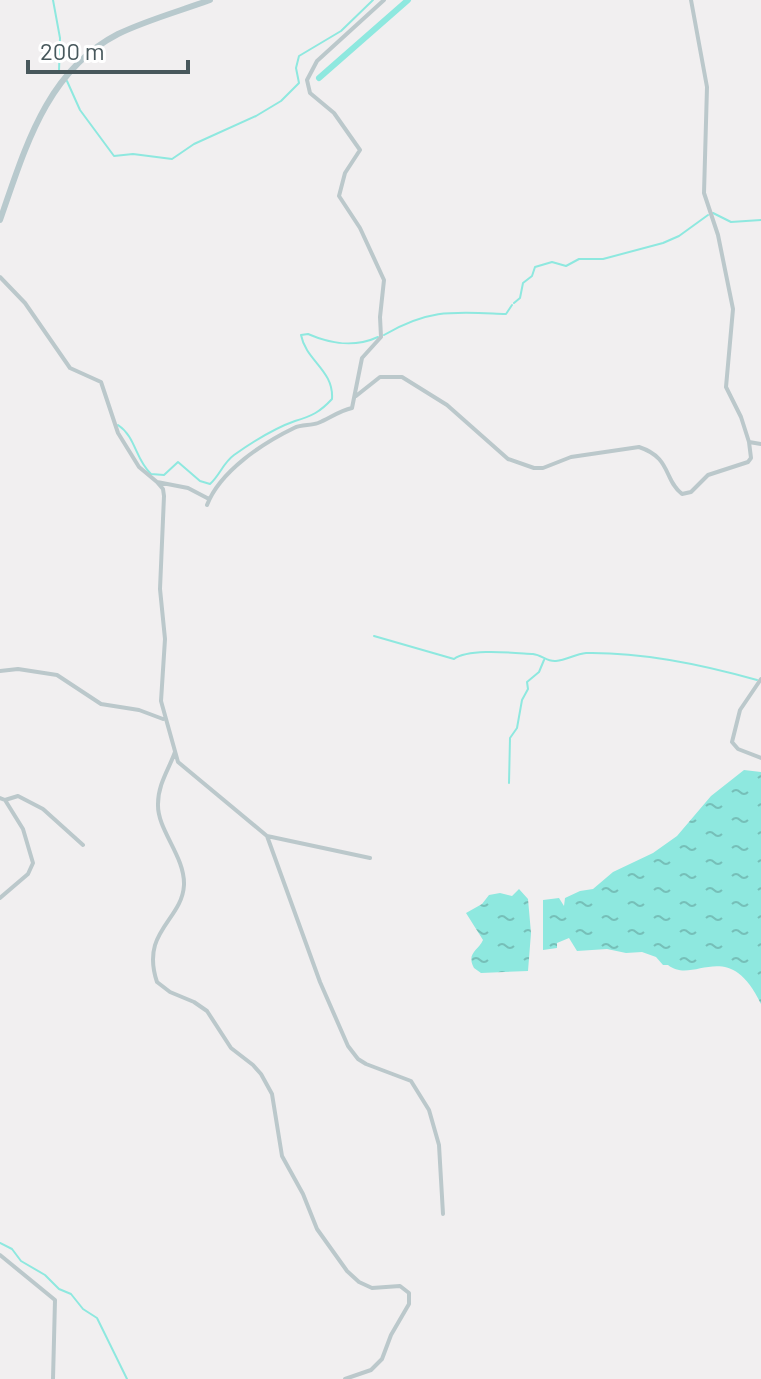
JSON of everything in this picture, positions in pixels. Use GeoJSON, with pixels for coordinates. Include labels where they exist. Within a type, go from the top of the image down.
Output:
{"type":"FeatureCollection","features":[{"type":"Feature","properties":{"kind":"street"},"geometry":{"type":"LineString","coordinates":[[0,220],[27,145],[64,76],[92,50],[119,34],[210,0]]}},
{"type":"Feature","properties":{"kind":"street"},"geometry":{"type":"LineString","coordinates":[[157,482],[188,488],[208,502],[239,463],[255,450],[293,428],[315,424],[352,408],[362,358],[381,337],[384,280],[360,228],[339,196],[345,173],[360,150],[338,118],[314,98],[306,84],[308,74],[317,61],[384,0]]}},
{"type":"Feature","properties":{"kind":"street"},"geometry":{"type":"LineString","coordinates":[[356,397],[375,379],[388,375],[402,377],[447,405],[508,459],[534,468],[543,468],[571,457],[639,447],[665,464],[676,489],[686,495],[708,475],[748,462],[751,458],[749,442],[726,387],[733,309],[718,235],[704,193],[707,87],[691,0]]}},
{"type":"Feature","properties":{"kind":"street"},"geometry":{"type":"LineString","coordinates":[[0,277],[25,303],[70,368],[101,382],[118,433],[139,467],[157,482],[164,496],[160,589],[165,639],[161,701],[181,765],[267,836],[370,858]]}},
{"type":"Feature","properties":{"kind":"street"},"geometry":{"type":"LineString","coordinates":[[749,442],[761,444]]}},
{"type":"Feature","properties":{"kind":"street"},"geometry":{"type":"LineString","coordinates":[[0,671],[18,669],[57,675],[101,704],[139,710],[165,720]]}},
{"type":"Feature","properties":{"kind":"street"},"geometry":{"type":"LineString","coordinates":[[761,679],[740,710],[732,742],[738,749],[761,758]]}},
{"type":"Feature","properties":{"kind":"street"},"geometry":{"type":"LineString","coordinates":[[175,752],[163,777],[157,807],[180,863],[184,886],[154,946],[157,982],[207,1011],[231,1048],[261,1074],[272,1094],[282,1156],[317,1229],[347,1271],[365,1285],[378,1288],[400,1286],[409,1293],[409,1304],[391,1335],[382,1359],[371,1370],[345,1379]]}},
{"type":"Feature","properties":{"kind":"street"},"geometry":{"type":"LineString","coordinates":[[0,898],[28,874],[33,863],[23,829],[3,799],[18,796],[35,803],[83,845]]}},
{"type":"Feature","properties":{"kind":"street"},"geometry":{"type":"LineString","coordinates":[[267,836],[320,982],[348,1046],[366,1064],[411,1081],[429,1110],[438,1136],[443,1214]]}},
{"type":"Feature","properties":{"kind":"street"},"geometry":{"type":"LineString","coordinates":[[0,1255],[55,1300],[53,1379]]}},
{"type":"Feature","properties":{"kind":"water"},"geometry":{"type":"Polygon","coordinates":[[[744,770],[761,772],[761,1004],[749,983],[724,967],[678,970],[642,952],[607,949],[577,951],[569,938],[557,943],[557,948],[543,950],[543,900],[559,898],[564,906],[565,898],[593,889],[613,872],[653,853],[677,836],[711,796],[744,770]]]}},
{"type":"Feature","properties":{"kind":"water"},"geometry":{"type":"Polygon","coordinates":[[[519,889],[528,899],[531,933],[528,971],[481,973],[474,968],[471,959],[483,940],[466,913],[482,904],[489,895],[500,893],[512,896],[519,889]]]}},
{"type":"Feature","properties":{"kind":"waterway"},"geometry":{"type":"LineString","coordinates":[[53,0],[60,38],[61,73]]}},
{"type":"Feature","properties":{"kind":"waterway"},"geometry":{"type":"LineString","coordinates":[[67,81],[80,110],[114,156],[133,154],[172,159],[194,144],[281,101],[299,83],[296,68],[299,56],[341,31],[373,0]]}},
{"type":"Feature","properties":{"kind":"waterway"},"geometry":{"type":"LineString","coordinates":[[319,78],[408,0]]}},
{"type":"Feature","properties":{"kind":"waterway"},"geometry":{"type":"LineString","coordinates":[[713,213],[731,222],[761,220]]}},
{"type":"Feature","properties":{"kind":"waterway"},"geometry":{"type":"LineString","coordinates":[[514,303],[520,298],[523,283],[532,276],[535,267],[552,262],[566,266],[579,259],[603,259],[663,243],[679,236],[708,215]]}},
{"type":"Feature","properties":{"kind":"waterway"},"geometry":{"type":"LineString","coordinates":[[384,335],[429,316],[506,314],[512,305]]}},
{"type":"Feature","properties":{"kind":"waterway"},"geometry":{"type":"LineString","coordinates":[[118,425],[151,474],[164,475],[178,462],[200,481],[210,484],[234,455],[271,432],[315,413],[332,399],[329,380],[308,352],[301,335],[343,343],[360,343],[378,337]]}},
{"type":"Feature","properties":{"kind":"waterway"},"geometry":{"type":"LineString","coordinates":[[374,636],[454,659],[470,653],[492,652],[533,654],[553,661],[586,653],[628,655],[694,665],[757,680]]}},
{"type":"Feature","properties":{"kind":"waterway"},"geometry":{"type":"LineString","coordinates":[[509,783],[510,738],[517,728],[522,700],[528,689],[527,682],[539,672],[544,660]]}},
{"type":"Feature","properties":{"kind":"waterway"},"geometry":{"type":"LineString","coordinates":[[0,1243],[12,1249],[21,1261],[45,1275],[59,1289],[71,1294],[83,1309],[97,1318],[127,1379]]}}]}
